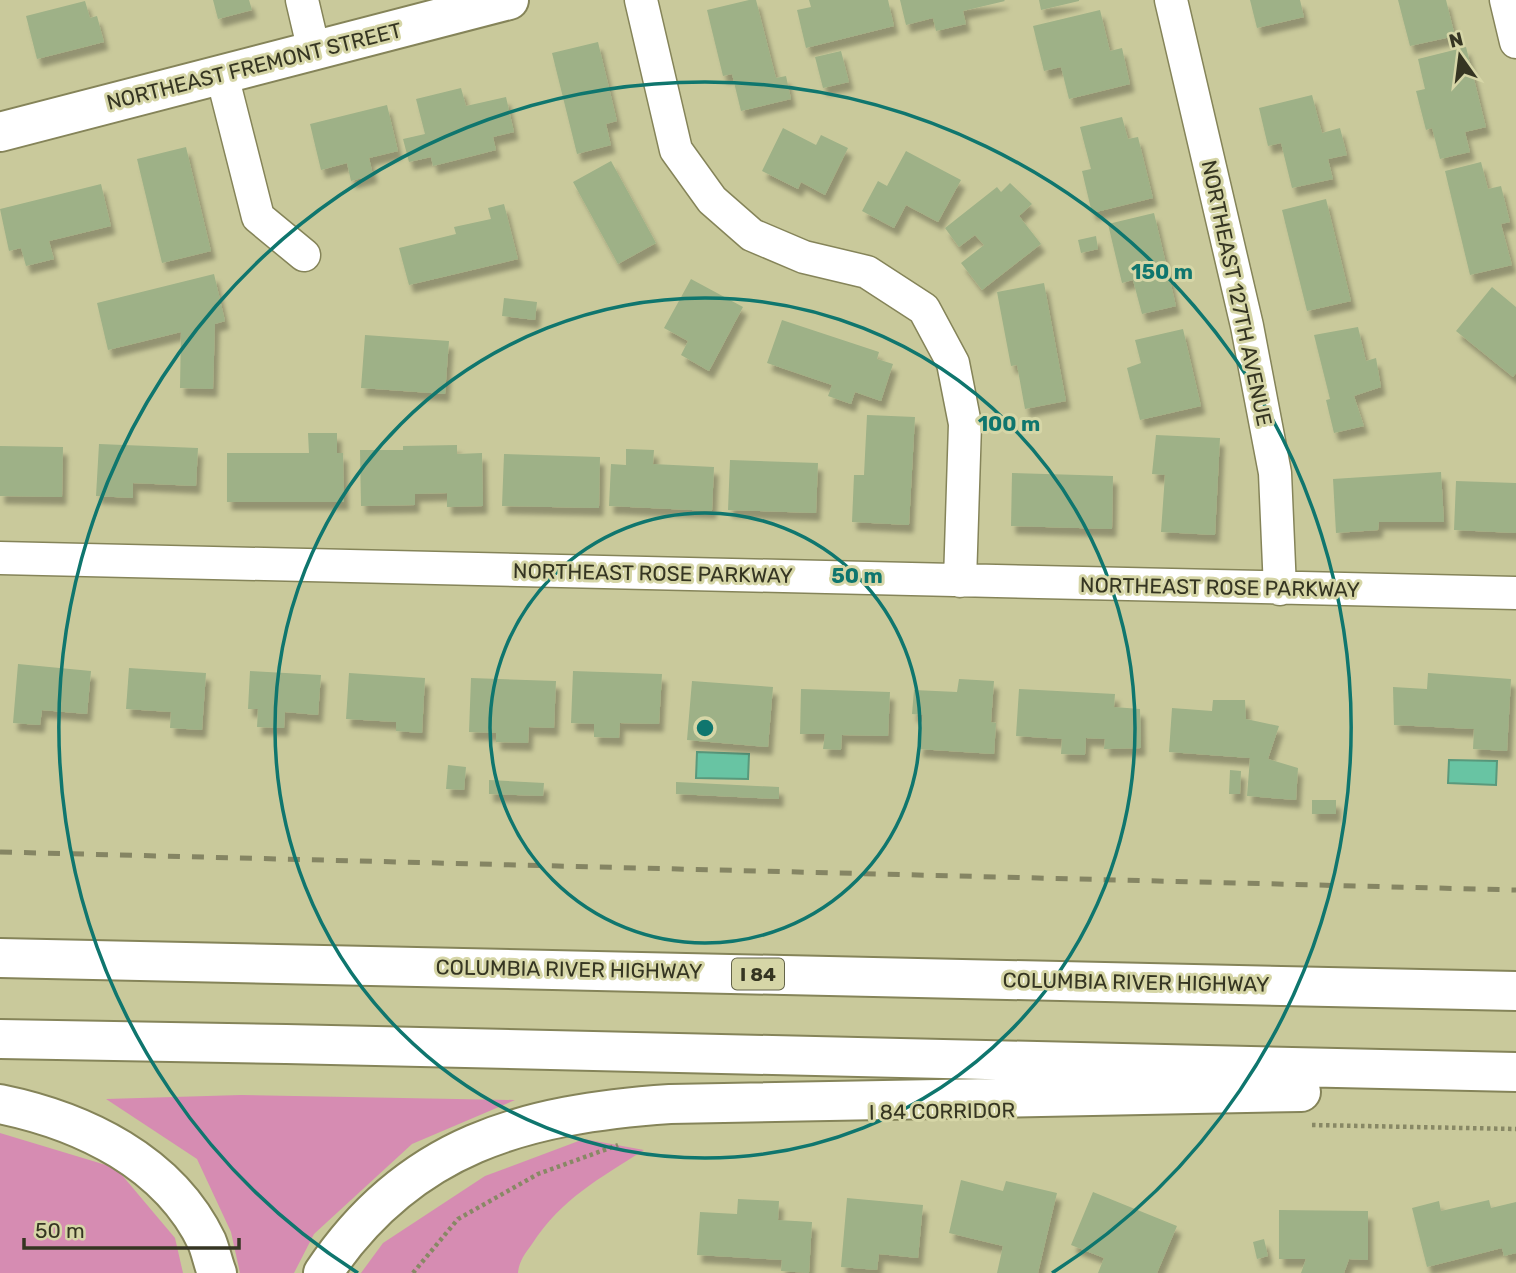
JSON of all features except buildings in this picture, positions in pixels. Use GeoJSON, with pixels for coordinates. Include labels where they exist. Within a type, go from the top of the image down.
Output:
{"type":"FeatureCollection","features":[{"type":"Feature","properties":{"kind":"main road","name":"NORTHEAST FREMONT STREET"},"geometry":{"type":"LineString","coordinates":[[0,132],[509,0]]}},
{"type":"Feature","properties":{"kind":"main road","name":"COLUMBIA RIVER HIGHWAY"},"geometry":{"type":"LineString","coordinates":[[0,958],[1516,991]]}},
{"type":"Feature","properties":{"kind":"main road"},"geometry":{"type":"LineString","coordinates":[[0,1039],[1516,1072]]}},
{"type":"Feature","properties":{"kind":"main road"},"geometry":{"type":"LineString","coordinates":[[323,1273],[364,1222],[395,1192],[426,1169],[463,1148],[502,1132],[587,1112],[670,1104],[1516,1087]]}},
{"type":"Feature","properties":{"kind":"main road"},"geometry":{"type":"LineString","coordinates":[[0,1104],[70,1123],[131,1155],[158,1177],[184,1204],[207,1243],[216,1273]]}},
{"type":"Feature","properties":{"kind":"street"},"geometry":{"type":"LineString","coordinates":[[302,0],[314,51]]}},
{"type":"Feature","properties":{"kind":"street"},"geometry":{"type":"LineString","coordinates":[[641,0],[676,150],[712,200],[752,235],[804,257],[867,272],[923,309],[953,363],[965,424],[960,581]]}},
{"type":"Feature","properties":{"kind":"street","name":"NORTHEAST 127TH AVENUE"},"geometry":{"type":"LineString","coordinates":[[1171,0],[1247,326],[1275,473],[1280,589]]}},
{"type":"Feature","properties":{"kind":"street"},"geometry":{"type":"LineString","coordinates":[[1506,0],[1516,42]]}},
{"type":"Feature","properties":{"kind":"street"},"geometry":{"type":"LineString","coordinates":[[222,75],[258,217],[304,255]]}},
{"type":"Feature","properties":{"kind":"street","name":"NORTHEAST ROSE PARKWAY"},"geometry":{"type":"LineString","coordinates":[[0,558],[1516,593]]}},
{"type":"Feature","properties":{"kind":"path"},"geometry":{"type":"LineString","coordinates":[[1310,1125],[1516,1129]]}},
{"type":"Feature","properties":{"kind":"path"},"geometry":{"type":"LineString","coordinates":[[413,1273],[458,1219],[538,1174],[622,1143]]}},
{"type":"Feature","properties":{"kind":"shaded area"},"geometry":{"type":"Polygon","coordinates":[[[697,752],[749,754],[748,779],[696,778],[697,752]]]}},
{"type":"Feature","properties":{"kind":"shaded area"},"geometry":{"type":"Polygon","coordinates":[[[1449,760],[1497,761],[1496,785],[1448,783],[1449,760]]]}},
{"type":"Feature","properties":{"kind":"shaded area"},"geometry":{"type":"Polygon","coordinates":[[[241,1095],[515,1100],[412,1144],[314,1234],[294,1273],[240,1273],[231,1232],[197,1159],[106,1099],[241,1095]]]}},
{"type":"Feature","properties":{"kind":"shaded area"},"geometry":{"type":"Polygon","coordinates":[[[0,1133],[116,1168],[175,1238],[183,1273],[0,1273],[0,1133]]]}},
{"type":"Feature","properties":{"kind":"shaded area"},"geometry":{"type":"Polygon","coordinates":[[[584,1139],[644,1150],[597,1180],[556,1214],[525,1254],[518,1273],[361,1273],[383,1243],[485,1176],[584,1139]]]}},
{"type":"Feature","properties":{"kind":"railway"},"geometry":{"type":"LineString","coordinates":[[0,852],[1516,890]]}}]}
